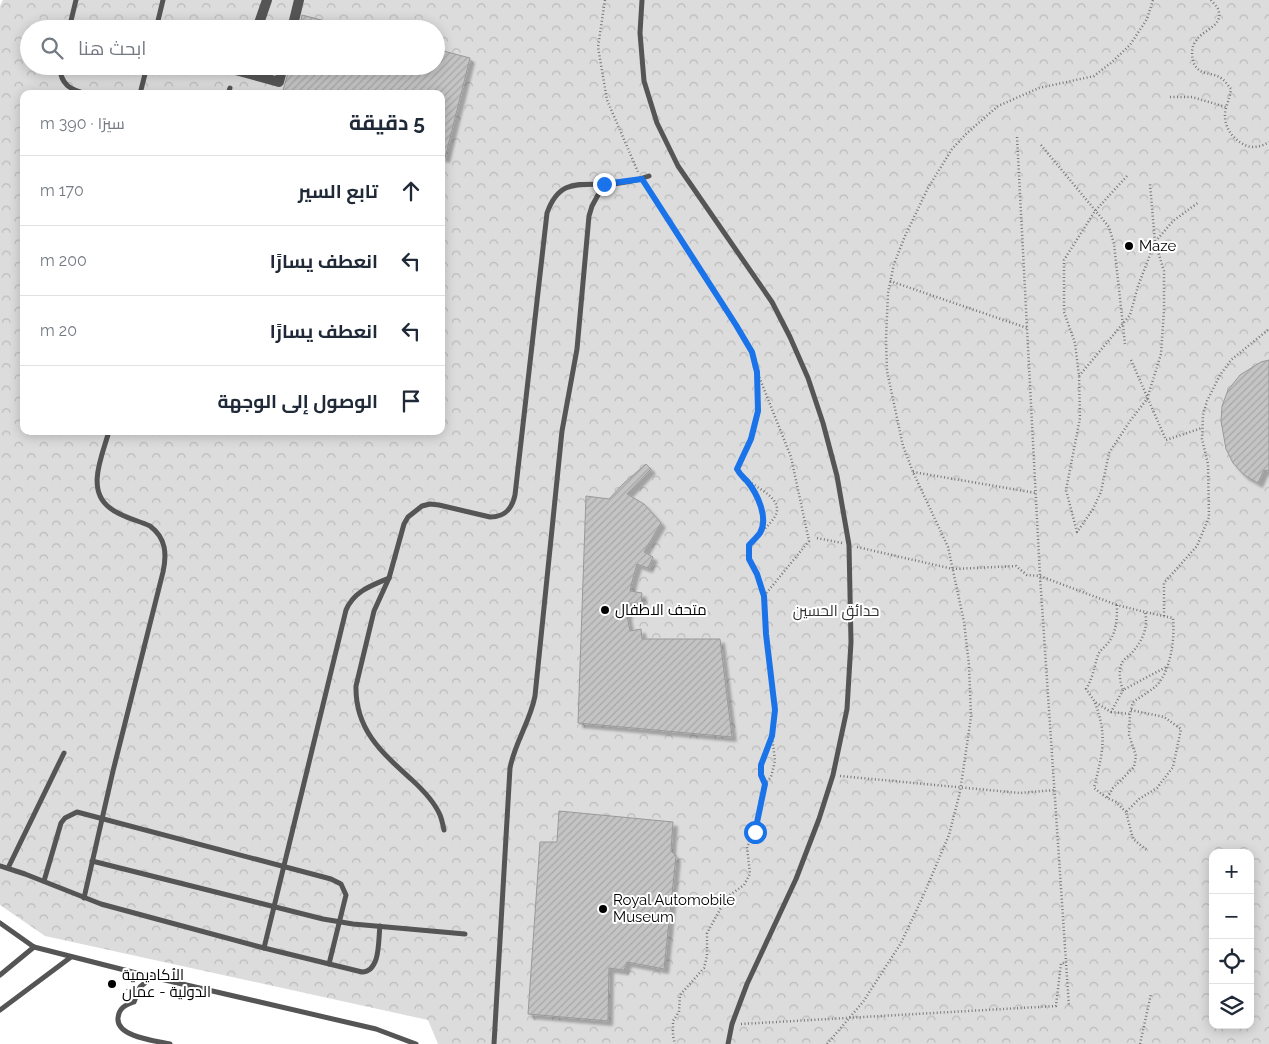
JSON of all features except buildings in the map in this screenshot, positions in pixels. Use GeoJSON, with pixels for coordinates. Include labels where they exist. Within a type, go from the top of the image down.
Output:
{"type":"FeatureCollection","features":[{"type":"Feature","properties":{"kind":"street"},"geometry":{"type":"LineString","coordinates":[[260,20],[267,0]]}},
{"type":"Feature","properties":{"kind":"street"},"geometry":{"type":"LineString","coordinates":[[294,20],[299,0]]}},
{"type":"Feature","properties":{"kind":"street"},"geometry":{"type":"LineString","coordinates":[[254,75],[279,82],[281,75]]}},
{"type":"Feature","properties":{"kind":"lane"},"geometry":{"type":"LineString","coordinates":[[71,20],[76,0]]}},
{"type":"Feature","properties":{"kind":"lane"},"geometry":{"type":"LineString","coordinates":[[158,20],[163,0]]}},
{"type":"Feature","properties":{"kind":"lane"},"geometry":{"type":"LineString","coordinates":[[642,0],[640,34],[644,81],[656,123],[678,166],[772,302],[790,336],[808,378],[823,423],[837,476],[849,545],[851,642],[847,709],[833,775],[819,819],[796,879],[747,984],[732,1024],[728,1044]]}},
{"type":"Feature","properties":{"kind":"lane"},"geometry":{"type":"LineString","coordinates":[[61,75],[66,86],[73,90]]}},
{"type":"Feature","properties":{"kind":"lane"},"geometry":{"type":"LineString","coordinates":[[141,90],[145,75]]}},
{"type":"Feature","properties":{"kind":"lane"},"geometry":{"type":"LineString","coordinates":[[444,830],[440,815],[427,796],[371,739],[360,719],[357,708],[357,674],[374,611],[389,578],[408,516],[422,506],[439,505],[490,517],[502,515],[512,507],[515,495],[547,213],[556,197],[570,186],[579,183],[604,184],[642,179],[649,176]]}},
{"type":"Feature","properties":{"kind":"lane"},"geometry":{"type":"LineString","coordinates":[[494,1044],[510,768],[515,748],[528,721],[534,696],[560,446],[577,349],[589,216],[592,206],[604,184]]}},
{"type":"Feature","properties":{"kind":"lane"},"geometry":{"type":"LineString","coordinates":[[84,898],[163,572],[165,556],[163,542],[156,530],[110,508],[100,496],[97,481],[108,435]]}},
{"type":"Feature","properties":{"kind":"lane"},"geometry":{"type":"LineString","coordinates":[[264,948],[346,610],[357,594],[389,578]]}},
{"type":"Feature","properties":{"kind":"lane"},"geometry":{"type":"LineString","coordinates":[[8,868],[64,754]]}},
{"type":"Feature","properties":{"kind":"lane"},"geometry":{"type":"LineString","coordinates":[[44,881],[60,829],[66,818],[77,812],[331,879],[341,884],[346,895],[329,964]]}},
{"type":"Feature","properties":{"kind":"lane"},"geometry":{"type":"LineString","coordinates":[[92,861],[340,922],[464,934]]}},
{"type":"Feature","properties":{"kind":"lane"},"geometry":{"type":"LineString","coordinates":[[0,866],[44,881],[84,898],[264,948],[362,972],[370,971],[374,965],[380,926]]}},
{"type":"Feature","properties":{"kind":"lane"},"geometry":{"type":"LineString","coordinates":[[0,923],[34,947],[376,1029],[416,1044]]}},
{"type":"Feature","properties":{"kind":"lane"},"geometry":{"type":"LineString","coordinates":[[2,971],[34,947]]}},
{"type":"Feature","properties":{"kind":"lane"},"geometry":{"type":"LineString","coordinates":[[0,1010],[71,957]]}},
{"type":"Feature","properties":{"kind":"lane"},"geometry":{"type":"LineString","coordinates":[[152,976],[140,987],[134,1002],[121,1009],[118,1021],[120,1027],[125,1032],[170,1044]]}},
{"type":"Feature","properties":{"kind":"path"},"geometry":{"type":"LineString","coordinates":[[605,0],[598,47],[607,100],[642,179],[752,352],[757,372],[791,457],[809,541],[764,596]]}},
{"type":"Feature","properties":{"kind":"path"},"geometry":{"type":"LineString","coordinates":[[827,1044],[863,1002],[901,943],[949,835],[960,788],[971,717],[970,682],[964,622],[948,547],[903,446],[887,371],[888,293],[894,264],[904,236],[928,188],[957,143],[998,106],[1039,88],[1094,76],[1130,45],[1147,19],[1153,0]]}},
{"type":"Feature","properties":{"kind":"path"},"geometry":{"type":"LineString","coordinates":[[1211,0],[1218,10],[1218,20],[1213,28],[1198,36],[1192,47],[1192,56],[1196,67],[1206,74],[1218,76],[1231,89],[1230,100],[1226,107],[1227,128],[1232,138],[1245,146],[1258,147],[1269,142]]}},
{"type":"Feature","properties":{"kind":"path"},"geometry":{"type":"LineString","coordinates":[[1170,97],[1192,96],[1226,107]]}},
{"type":"Feature","properties":{"kind":"path"},"geometry":{"type":"LineString","coordinates":[[1017,137],[1040,576],[1069,1007]]}},
{"type":"Feature","properties":{"kind":"path"},"geometry":{"type":"LineString","coordinates":[[1041,145],[1109,227],[1114,244],[1125,344]]}},
{"type":"Feature","properties":{"kind":"path"},"geometry":{"type":"LineString","coordinates":[[1127,176],[1095,210],[1064,260],[1064,312],[1075,344],[1079,376],[1080,418],[1066,490],[1078,532],[1101,492],[1108,453],[1147,399],[1161,354],[1164,271],[1155,242],[1150,184]]}},
{"type":"Feature","properties":{"kind":"path"},"geometry":{"type":"LineString","coordinates":[[1079,376],[1130,315],[1138,286],[1155,242],[1173,221],[1199,202]]}},
{"type":"Feature","properties":{"kind":"path"},"geometry":{"type":"LineString","coordinates":[[890,281],[1027,328]]}},
{"type":"Feature","properties":{"kind":"path"},"geometry":{"type":"LineString","coordinates":[[1164,616],[1164,583],[1197,546],[1209,517],[1208,464],[1202,439],[1203,415],[1207,401],[1220,374],[1231,360],[1269,329]]}},
{"type":"Feature","properties":{"kind":"path"},"geometry":{"type":"LineString","coordinates":[[1131,360],[1166,440],[1202,428]]}},
{"type":"Feature","properties":{"kind":"path"},"geometry":{"type":"LineString","coordinates":[[675,1044],[673,1021],[679,1012],[680,995],[704,968],[707,956],[707,933],[727,897],[744,885],[750,874],[747,847],[755,832],[765,784],[771,777],[775,761],[772,736],[775,710],[766,634],[764,596],[757,574],[749,559],[749,545],[774,517],[776,506],[769,494],[746,480],[737,469],[751,439],[758,411],[757,372]]}},
{"type":"Feature","properties":{"kind":"path"},"geometry":{"type":"LineString","coordinates":[[913,472],[1036,492]]}},
{"type":"Feature","properties":{"kind":"path"},"geometry":{"type":"LineString","coordinates":[[746,480],[760,504],[763,516],[761,532]]}},
{"type":"Feature","properties":{"kind":"path"},"geometry":{"type":"LineString","coordinates":[[817,538],[953,569],[1016,566],[1027,575],[1040,576],[1117,605],[1173,618],[1175,634],[1168,666],[1156,686],[1133,702],[1130,712],[1129,735],[1136,756],[1134,767],[1113,788],[1107,798]]}},
{"type":"Feature","properties":{"kind":"path"},"geometry":{"type":"LineString","coordinates":[[1117,605],[1115,631],[1099,655],[1095,671],[1086,689],[1095,702],[1102,720],[1103,752],[1094,788],[1116,802],[1126,812],[1133,839],[1148,851]]}},
{"type":"Feature","properties":{"kind":"path"},"geometry":{"type":"LineString","coordinates":[[1123,690],[1120,674],[1122,662],[1144,635],[1147,621],[1145,612]]}},
{"type":"Feature","properties":{"kind":"path"},"geometry":{"type":"LineString","coordinates":[[1111,712],[1123,690],[1168,666]]}},
{"type":"Feature","properties":{"kind":"path"},"geometry":{"type":"LineString","coordinates":[[1095,702],[1111,712],[1130,712],[1164,717],[1181,729],[1173,767],[1157,788],[1139,799],[1126,812]]}},
{"type":"Feature","properties":{"kind":"path"},"geometry":{"type":"LineString","coordinates":[[765,784],[761,775],[761,765],[772,736]]}},
{"type":"Feature","properties":{"kind":"path"},"geometry":{"type":"LineString","coordinates":[[833,775],[1020,793],[1055,790]]}},
{"type":"Feature","properties":{"kind":"path"},"geometry":{"type":"LineString","coordinates":[[732,1024],[1056,1006],[1061,963],[1066,963]]}},
{"type":"Feature","properties":{"kind":"path"},"geometry":{"type":"LineString","coordinates":[[1140,1044],[1151,994]]}},
{"type":"Feature","properties":{"kind":"green space","name":"حدائق الحسين"},"geometry":{"type":"Polygon","coordinates":[[[3,0],[1269,0],[1269,1044],[438,1044],[428,1020],[45,936],[0,905],[0,6],[3,0]]]}},
{"type":"Feature","properties":{"kind":"place","name":"Maze"},"geometry":{"type":"Point","coordinates":[1129,246]}},
{"type":"Feature","properties":{"kind":"place","name":"متحف الاطفال"},"geometry":{"type":"Point","coordinates":[605,610]}},
{"type":"Feature","properties":{"kind":"place","name":"Royal Automobile Museum"},"geometry":{"type":"Point","coordinates":[603,909]}},
{"type":"Feature","properties":{"kind":"place","name":"الأكاديمية الدولية - عمان"},"geometry":{"type":"Point","coordinates":[112,984]}},
{"type":"Feature","properties":{"kind":"route"},"geometry":{"type":"LineString","coordinates":[[604,184],[642,179],[736,325],[752,352],[757,372],[758,411],[751,439],[737,469],[754,491],[763,516],[761,532],[749,545],[749,559],[757,574],[764,596],[766,634],[775,710],[772,736],[761,765],[760,772],[765,784],[760,800],[755,832]]}}]}
